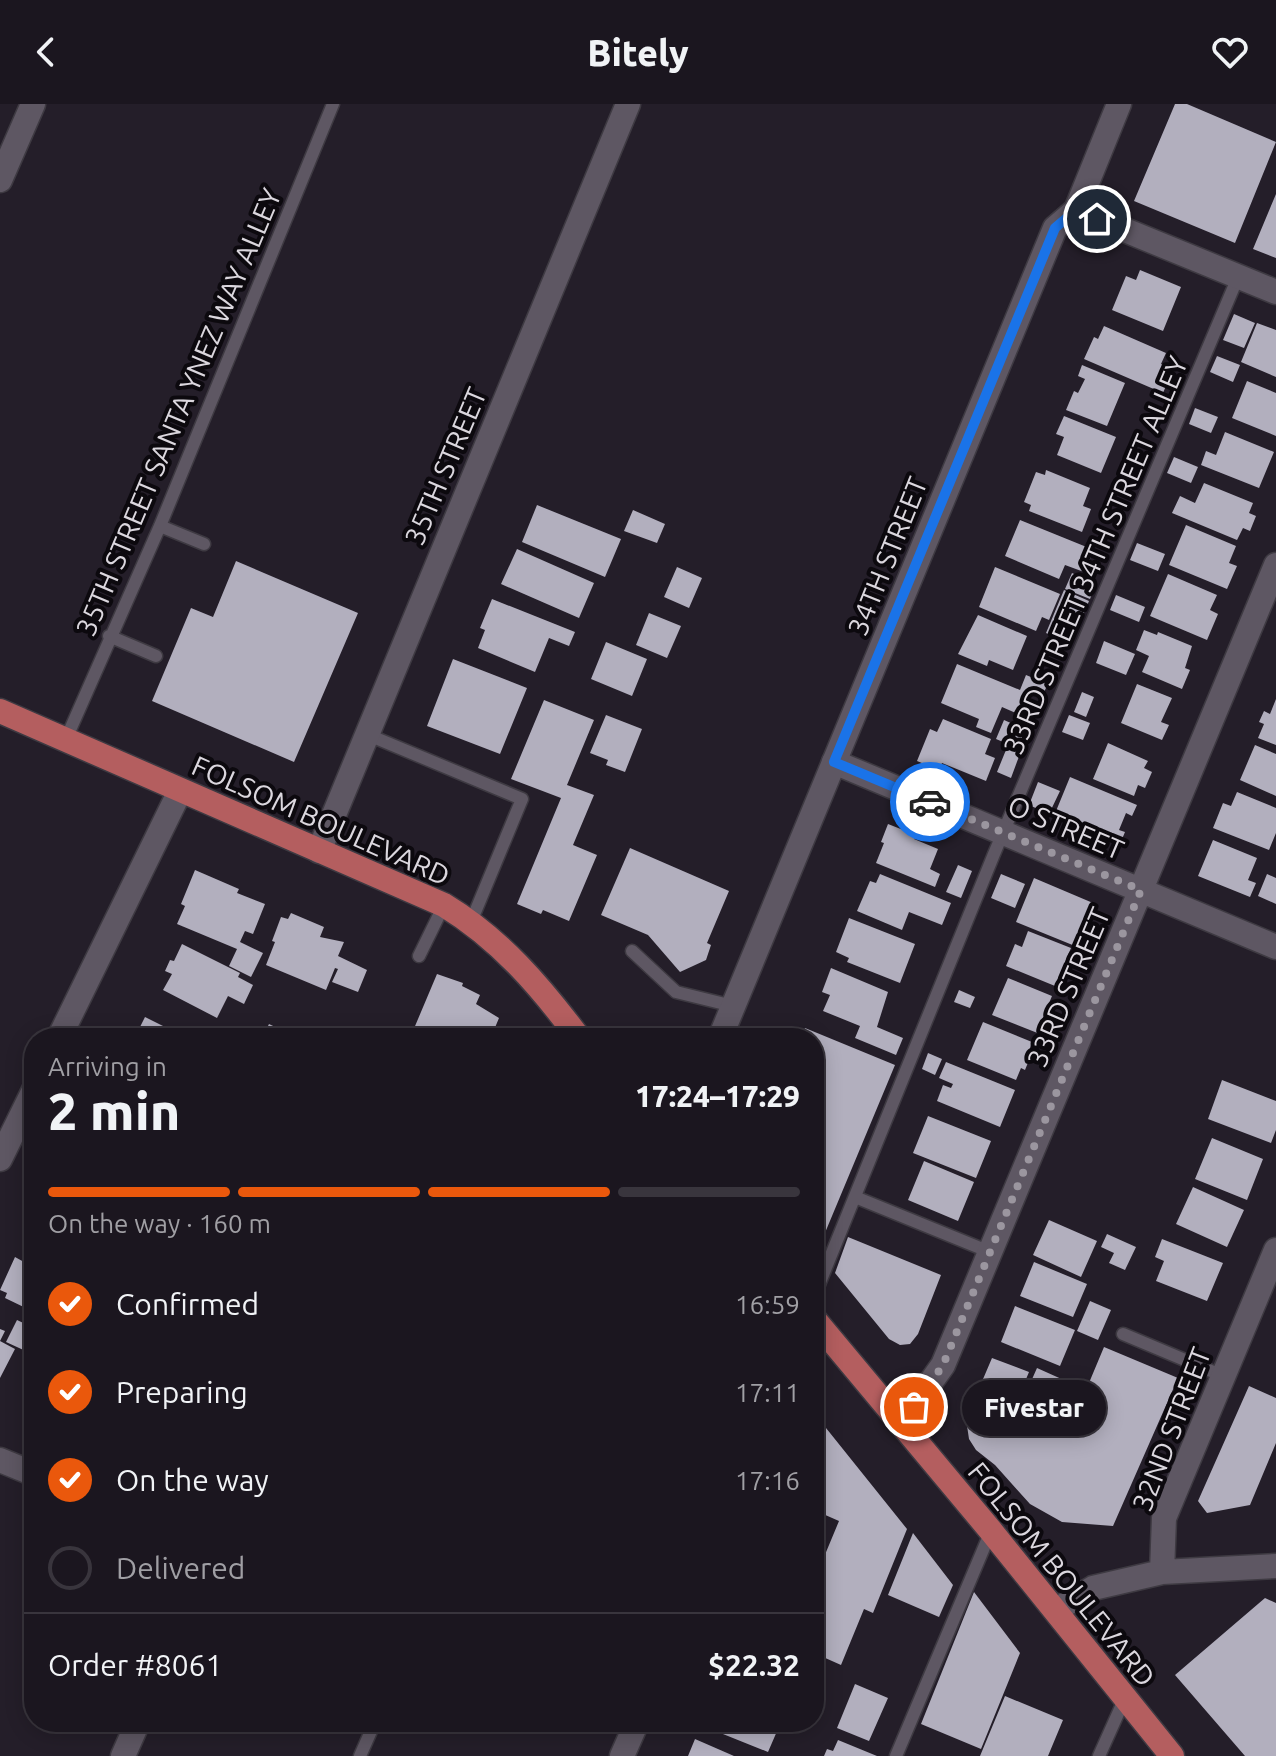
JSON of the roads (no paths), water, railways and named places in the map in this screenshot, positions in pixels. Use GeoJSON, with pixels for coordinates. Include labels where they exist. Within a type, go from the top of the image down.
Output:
{"type":"FeatureCollection","features":[{"type":"Feature","properties":{"kind":"main road","name":"FOLSOM BOULEVARD"},"geometry":{"type":"LineString","coordinates":[[0,711],[444,905],[471,922],[519,964],[571,1028]]}},
{"type":"Feature","properties":{"kind":"main road","name":"FOLSOM BOULEVARD"},"geometry":{"type":"LineString","coordinates":[[824,1331],[1056,1610],[1172,1756]]}},
{"type":"Feature","properties":{"kind":"street"},"geometry":{"type":"LineString","coordinates":[[0,180],[33,104]]}},
{"type":"Feature","properties":{"kind":"street","name":"35TH STREET"},"geometry":{"type":"LineString","coordinates":[[319,851],[628,104]]}},
{"type":"Feature","properties":{"kind":"street","name":"34TH STREET"},"geometry":{"type":"LineString","coordinates":[[722,1028],[1055,228],[1076,210],[1119,104]]}},
{"type":"Feature","properties":{"kind":"street"},"geometry":{"type":"LineString","coordinates":[[1076,210],[1276,292]]}},
{"type":"Feature","properties":{"kind":"street","name":"33RD STREET"},"geometry":{"type":"LineString","coordinates":[[901,1424],[943,1365],[1276,565]]}},
{"type":"Feature","properties":{"kind":"street","name":"O STREET"},"geometry":{"type":"LineString","coordinates":[[834,762],[1276,947]]}},
{"type":"Feature","properties":{"kind":"street"},"geometry":{"type":"LineString","coordinates":[[64,1028],[180,791]]}},
{"type":"Feature","properties":{"kind":"street"},"geometry":{"type":"LineString","coordinates":[[0,1159],[24,1110]]}},
{"type":"Feature","properties":{"kind":"street","name":"32ND STREET"},"geometry":{"type":"LineString","coordinates":[[1162,1572],[1164,1518],[1276,1250]]}},
{"type":"Feature","properties":{"kind":"street"},"geometry":{"type":"LineString","coordinates":[[0,1460],[24,1470]]}},
{"type":"Feature","properties":{"kind":"street"},"geometry":{"type":"LineString","coordinates":[[1056,1610],[1093,1588],[1162,1572],[1276,1566]]}},
{"type":"Feature","properties":{"kind":"street"},"geometry":{"type":"LineString","coordinates":[[123,1756],[134,1732]]}},
{"type":"Feature","properties":{"kind":"street"},"geometry":{"type":"LineString","coordinates":[[622,1756],[632,1732]]}},
{"type":"Feature","properties":{"kind":"lane","name":"35TH STREET SANTA YNEZ WAY ALLEY"},"geometry":{"type":"LineString","coordinates":[[66,739],[160,526],[333,104]]}},
{"type":"Feature","properties":{"kind":"lane","name":"33RD STREET 34TH STREET ALLEY"},"geometry":{"type":"LineString","coordinates":[[824,1273],[1003,834],[1238,277]]}},
{"type":"Feature","properties":{"kind":"lane"},"geometry":{"type":"LineString","coordinates":[[160,526],[204,544]]}},
{"type":"Feature","properties":{"kind":"lane"},"geometry":{"type":"LineString","coordinates":[[109,636],[156,656]]}},
{"type":"Feature","properties":{"kind":"lane"},"geometry":{"type":"LineString","coordinates":[[366,734],[522,799],[471,922]]}},
{"type":"Feature","properties":{"kind":"lane"},"geometry":{"type":"LineString","coordinates":[[419,956],[444,905]]}},
{"type":"Feature","properties":{"kind":"lane"},"geometry":{"type":"LineString","coordinates":[[632,951],[676,992],[733,1006]]}},
{"type":"Feature","properties":{"kind":"lane"},"geometry":{"type":"LineString","coordinates":[[855,1197],[990,1252]]}},
{"type":"Feature","properties":{"kind":"lane"},"geometry":{"type":"LineString","coordinates":[[1123,1334],[1223,1376]]}},
{"type":"Feature","properties":{"kind":"lane"},"geometry":{"type":"LineString","coordinates":[[896,1756],[991,1531]]}},
{"type":"Feature","properties":{"kind":"lane"},"geometry":{"type":"LineString","coordinates":[[1099,1756],[1125,1698]]}},
{"type":"Feature","properties":{"kind":"lane"},"geometry":{"type":"LineString","coordinates":[[360,1756],[371,1732]]}},
{"type":"Feature","properties":{"kind":"place","name":"Fivestar"},"geometry":{"type":"Point","coordinates":[914,1407]}}]}
